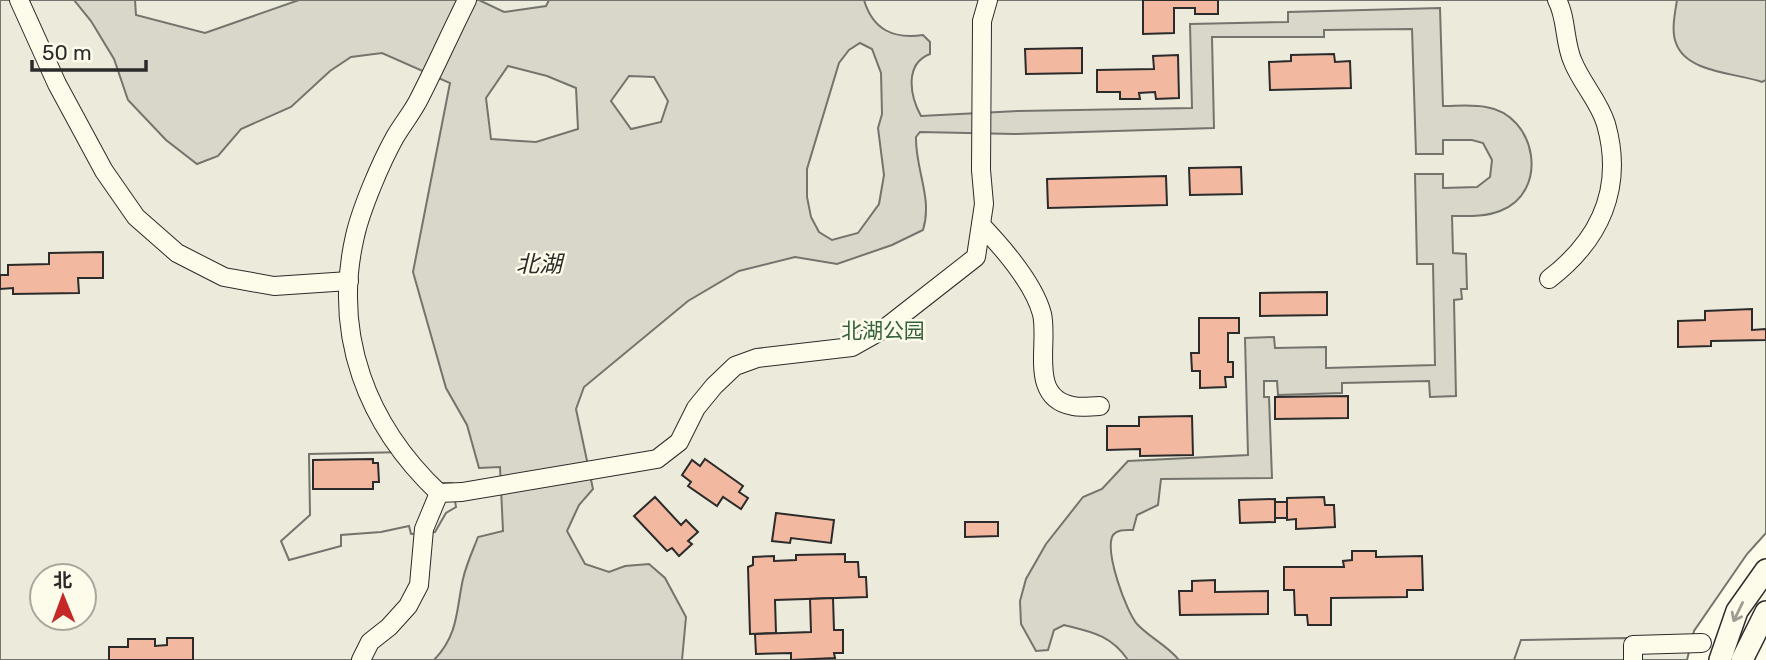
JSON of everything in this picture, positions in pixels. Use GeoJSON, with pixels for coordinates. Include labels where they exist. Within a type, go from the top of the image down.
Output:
{"type":"FeatureCollection","features":[{"type":"Feature","properties":{"kind":"main road"},"geometry":{"type":"LineString","coordinates":[[1720,660],[1737,611],[1766,570]]}},
{"type":"Feature","properties":{"kind":"main road"},"geometry":{"type":"LineString","coordinates":[[1742,660],[1766,612]]}},
{"type":"Feature","properties":{"kind":"street"},"geometry":{"type":"LineString","coordinates":[[19,0],[57,84],[104,171],[136,216],[177,253],[224,277],[274,286],[349,281]]}},
{"type":"Feature","properties":{"kind":"street"},"geometry":{"type":"LineString","coordinates":[[467,0],[417,103],[393,140],[371,192],[355,236],[349,281],[349,320],[354,359],[365,388],[391,437],[419,475],[439,493],[462,492],[657,459],[679,442],[696,408],[713,386],[735,366],[757,358],[852,347],[884,328],[976,257],[984,204],[981,170],[981,33],[988,0]]}},
{"type":"Feature","properties":{"kind":"street"},"geometry":{"type":"LineString","coordinates":[[1549,279],[1567,266],[1590,240],[1606,209],[1612,180],[1606,124],[1598,104],[1573,64],[1557,0]]}},
{"type":"Feature","properties":{"kind":"street"},"geometry":{"type":"LineString","coordinates":[[981,225],[1005,251],[1042,313],[1044,381],[1051,395],[1072,406],[1100,406]]}},
{"type":"Feature","properties":{"kind":"street"},"geometry":{"type":"LineString","coordinates":[[361,660],[370,642],[389,627],[408,606],[419,585],[424,529],[439,493]]}},
{"type":"Feature","properties":{"kind":"street"},"geometry":{"type":"LineString","coordinates":[[1633,660],[1633,645],[1702,643]]}},
{"type":"Feature","properties":{"kind":"green space","name":"北湖公园"},"geometry":{"type":"Polygon","coordinates":[[[0,0],[1766,0],[1766,533],[1747,554],[1694,631],[1687,660],[0,660],[0,0]]]}},
{"type":"Feature","properties":{"kind":"shaded area"},"geometry":{"type":"Polygon","coordinates":[[[408,452],[441,483],[452,483],[456,507],[446,513],[435,532],[411,534],[409,526],[381,532],[341,535],[341,546],[289,560],[281,541],[310,515],[309,454],[408,452]]]}},
{"type":"Feature","properties":{"kind":"shaded area"},"geometry":{"type":"Polygon","coordinates":[[[1627,638],[1632,645],[1633,660],[1514,660],[1521,640],[1627,638]]]}},
{"type":"Feature","properties":{"kind":"water","name":"北湖"},"geometry":{"type":"Polygon","coordinates":[[[74,0],[135,0],[136,15],[205,33],[299,0],[479,0],[504,12],[546,6],[549,0],[864,0],[873,19],[886,30],[894,34],[923,35],[930,42],[930,54],[916,65],[912,81],[914,99],[921,116],[1018,111],[1192,108],[1190,24],[1288,22],[1288,12],[1440,8],[1443,106],[1481,106],[1503,113],[1517,124],[1526,138],[1531,155],[1531,172],[1526,188],[1516,201],[1500,211],[1482,215],[1452,216],[1453,253],[1466,254],[1467,289],[1461,289],[1462,299],[1454,300],[1456,396],[1430,397],[1429,381],[1342,383],[1342,393],[1278,395],[1277,381],[1264,381],[1264,397],[1269,397],[1272,478],[1161,479],[1158,505],[1137,515],[1133,530],[1120,531],[1113,535],[1111,554],[1114,567],[1132,617],[1142,629],[1179,660],[1128,660],[1108,640],[1064,625],[1054,630],[1048,650],[1036,651],[1021,624],[1020,601],[1026,579],[1046,544],[1083,497],[1102,489],[1128,461],[1248,455],[1245,338],[1274,337],[1275,348],[1326,347],[1326,368],[1435,365],[1433,264],[1417,264],[1415,174],[1443,174],[1443,188],[1477,187],[1490,177],[1492,160],[1483,143],[1472,140],[1443,140],[1443,154],[1416,154],[1412,29],[1324,30],[1324,37],[1212,37],[1214,128],[1014,134],[920,132],[916,137],[916,149],[926,206],[923,230],[892,245],[837,264],[795,257],[739,271],[688,301],[584,387],[576,409],[593,489],[579,505],[567,531],[585,564],[609,572],[625,566],[649,564],[665,578],[686,617],[682,660],[434,660],[452,631],[464,574],[478,537],[503,531],[500,467],[479,468],[467,425],[446,388],[413,272],[450,83],[382,53],[351,57],[330,71],[291,107],[241,129],[218,156],[197,164],[166,140],[128,100],[114,59],[91,21],[74,0]],[[860,43],[849,50],[839,63],[807,169],[807,197],[811,217],[819,232],[832,240],[858,233],[879,204],[884,175],[878,128],[882,114],[881,73],[872,49],[860,43]],[[508,66],[486,98],[491,139],[536,142],[578,129],[576,88],[547,76],[508,66]],[[629,76],[611,101],[631,129],[661,122],[668,101],[654,77],[629,76]]]}},
{"type":"Feature","properties":{"kind":"water"},"geometry":{"type":"Polygon","coordinates":[[[1677,0],[1766,0],[1766,80],[1762,82],[1713,70],[1690,60],[1682,53],[1674,33],[1677,0]]]}},
{"type":"Feature","properties":{"kind":"building"},"geometry":{"type":"Polygon","coordinates":[[[1143,0],[1218,0],[1218,14],[1195,14],[1195,8],[1174,8],[1174,33],[1143,34],[1143,0]]]}},
{"type":"Feature","properties":{"kind":"building"},"geometry":{"type":"Polygon","coordinates":[[[1082,48],[1082,73],[1026,74],[1025,49],[1082,48]]]}},
{"type":"Feature","properties":{"kind":"building"},"geometry":{"type":"Polygon","coordinates":[[[1334,54],[1335,62],[1350,61],[1351,88],[1270,90],[1269,62],[1291,61],[1291,55],[1334,54]]]}},
{"type":"Feature","properties":{"kind":"building"},"geometry":{"type":"Polygon","coordinates":[[[1178,55],[1179,98],[1156,99],[1155,92],[1139,93],[1140,99],[1120,99],[1120,92],[1097,92],[1097,70],[1154,69],[1153,56],[1178,55]]]}},
{"type":"Feature","properties":{"kind":"building"},"geometry":{"type":"Polygon","coordinates":[[[1241,167],[1242,194],[1190,195],[1189,168],[1241,167]]]}},
{"type":"Feature","properties":{"kind":"building"},"geometry":{"type":"Polygon","coordinates":[[[1166,176],[1167,205],[1048,208],[1047,179],[1166,176]]]}},
{"type":"Feature","properties":{"kind":"building"},"geometry":{"type":"Polygon","coordinates":[[[103,252],[103,278],[78,278],[79,293],[13,294],[13,288],[0,289],[0,275],[8,275],[8,265],[49,264],[49,253],[103,252]]]}},
{"type":"Feature","properties":{"kind":"building"},"geometry":{"type":"Polygon","coordinates":[[[1327,292],[1327,315],[1260,316],[1260,293],[1327,292]]]}},
{"type":"Feature","properties":{"kind":"building"},"geometry":{"type":"Polygon","coordinates":[[[1752,309],[1752,330],[1766,329],[1766,340],[1711,341],[1711,346],[1678,347],[1678,321],[1705,320],[1705,311],[1752,309]]]}},
{"type":"Feature","properties":{"kind":"building"},"geometry":{"type":"Polygon","coordinates":[[[1199,318],[1239,318],[1239,333],[1228,333],[1228,362],[1233,362],[1233,377],[1225,377],[1226,387],[1200,388],[1200,371],[1192,371],[1191,353],[1199,353],[1199,318]]]}},
{"type":"Feature","properties":{"kind":"building"},"geometry":{"type":"Polygon","coordinates":[[[1348,396],[1348,418],[1275,419],[1275,397],[1348,396]]]}},
{"type":"Feature","properties":{"kind":"building"},"geometry":{"type":"Polygon","coordinates":[[[1192,416],[1193,455],[1140,456],[1140,449],[1107,450],[1107,426],[1139,426],[1139,417],[1192,416]]]}},
{"type":"Feature","properties":{"kind":"building"},"geometry":{"type":"Polygon","coordinates":[[[373,459],[373,463],[378,463],[379,482],[373,482],[373,489],[313,489],[313,460],[373,459]]]}},
{"type":"Feature","properties":{"kind":"building"},"geometry":{"type":"Polygon","coordinates":[[[705,459],[743,486],[739,492],[748,498],[741,509],[723,497],[717,506],[688,486],[691,482],[682,475],[692,460],[700,466],[705,459]]]}},
{"type":"Feature","properties":{"kind":"building"},"geometry":{"type":"Polygon","coordinates":[[[655,497],[681,525],[686,520],[698,532],[688,541],[692,544],[679,556],[672,548],[667,551],[634,516],[655,497]]]}},
{"type":"Feature","properties":{"kind":"building"},"geometry":{"type":"Polygon","coordinates":[[[1324,497],[1325,505],[1334,505],[1335,527],[1296,529],[1296,519],[1287,520],[1287,498],[1324,497]]]}},
{"type":"Feature","properties":{"kind":"building"},"geometry":{"type":"Polygon","coordinates":[[[1275,499],[1275,522],[1240,523],[1239,500],[1275,499]]]}},
{"type":"Feature","properties":{"kind":"building"},"geometry":{"type":"Polygon","coordinates":[[[1275,502],[1287,502],[1287,518],[1275,518],[1275,502]]]}},
{"type":"Feature","properties":{"kind":"building"},"geometry":{"type":"Polygon","coordinates":[[[776,513],[834,520],[831,543],[791,538],[790,543],[772,541],[776,513]]]}},
{"type":"Feature","properties":{"kind":"building"},"geometry":{"type":"Polygon","coordinates":[[[965,522],[998,522],[998,536],[965,537],[965,522]]]}},
{"type":"Feature","properties":{"kind":"building"},"geometry":{"type":"Polygon","coordinates":[[[1352,551],[1376,551],[1376,557],[1422,556],[1423,590],[1407,590],[1407,597],[1331,598],[1331,625],[1308,625],[1307,615],[1295,615],[1294,590],[1284,590],[1284,567],[1344,567],[1343,561],[1352,560],[1352,551]]]}},
{"type":"Feature","properties":{"kind":"building"},"geometry":{"type":"Polygon","coordinates":[[[845,554],[845,562],[858,562],[859,577],[866,577],[867,597],[775,600],[776,633],[750,634],[748,567],[753,565],[753,557],[774,556],[774,561],[796,560],[796,555],[845,554]]]}},
{"type":"Feature","properties":{"kind":"building"},"geometry":{"type":"Polygon","coordinates":[[[1215,580],[1215,592],[1268,591],[1268,614],[1180,615],[1179,591],[1192,591],[1192,581],[1215,580]]]}},
{"type":"Feature","properties":{"kind":"building"},"geometry":{"type":"Polygon","coordinates":[[[833,598],[834,630],[843,630],[843,653],[834,653],[835,658],[791,660],[791,653],[756,654],[755,634],[811,632],[810,599],[833,598]]]}},
{"type":"Feature","properties":{"kind":"building"},"geometry":{"type":"Polygon","coordinates":[[[167,638],[193,638],[193,660],[109,660],[109,647],[128,647],[128,639],[155,639],[155,646],[167,645],[167,638]]]}}]}
